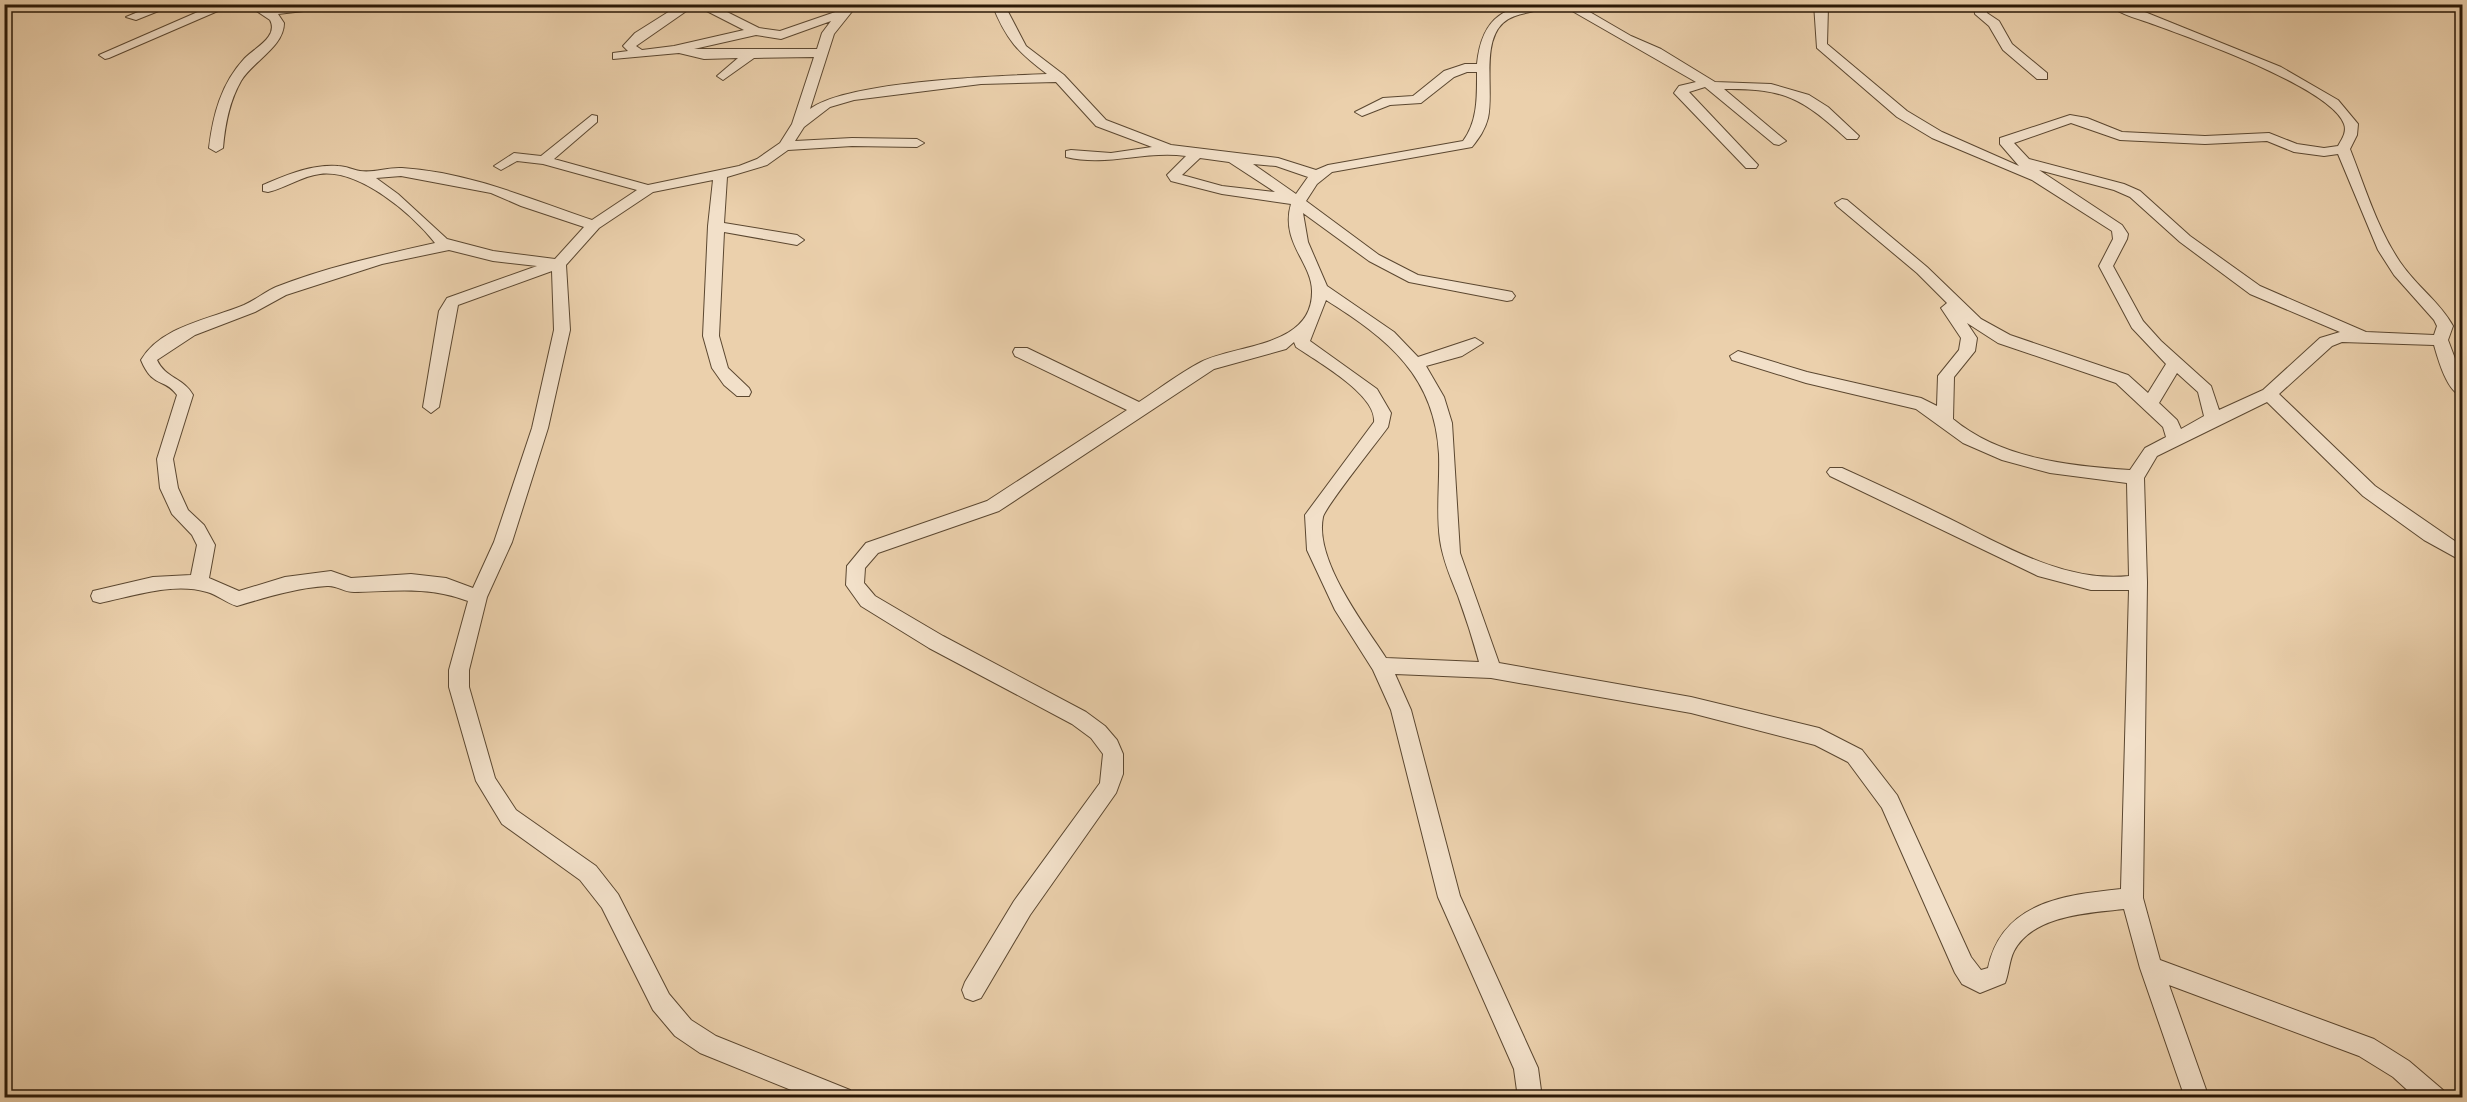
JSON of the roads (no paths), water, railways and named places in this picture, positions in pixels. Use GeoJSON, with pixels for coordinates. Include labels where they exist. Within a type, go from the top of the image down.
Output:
{"type":"FeatureCollection","features":[{"type":"Feature","properties":{"kind":"street"},"geometry":{"type":"LineString","coordinates":[[132,16],[170,4]]}},
{"type":"Feature","properties":{"kind":"street"},"geometry":{"type":"LineString","coordinates":[[105,55],[228,4]]}},
{"type":"Feature","properties":{"kind":"street"},"geometry":{"type":"LineString","coordinates":[[216,148],[219,117],[225,97],[236,76],[277,34],[278,22],[252,4]]}},
{"type":"Feature","properties":{"kind":"street"},"geometry":{"type":"LineString","coordinates":[[265,12],[329,4]]}},
{"type":"Feature","properties":{"kind":"street"},"geometry":{"type":"LineString","coordinates":[[638,53],[629,46],[639,36],[690,4]]}},
{"type":"Feature","properties":{"kind":"street"},"geometry":{"type":"LineString","coordinates":[[700,4],[756,31],[780,35]]}},
{"type":"Feature","properties":{"kind":"street"},"geometry":{"type":"LineString","coordinates":[[998,4],[1005,22],[1021,48],[1059,78],[1101,123],[1168,149],[1196,155],[1278,162],[1316,175]]}},
{"type":"Feature","properties":{"kind":"street"},"geometry":{"type":"LineString","coordinates":[[973,990],[1022,908],[1109,787],[1115,771],[1112,744],[1101,732],[1079,718],[936,642],[868,601],[855,585],[856,566],[872,548],[896,538],[947,524],[993,506],[1208,364],[1280,345],[1303,328],[1319,304],[1320,289],[1297,233],[1295,199],[1316,175],[1328,169],[1458,148],[1474,139],[1482,113],[1488,38],[1498,22],[1524,10],[1545,4]]}},
{"type":"Feature","properties":{"kind":"street"},"geometry":{"type":"LineString","coordinates":[[1566,4],[1627,39],[1657,52],[1710,85],[1779,141]]}},
{"type":"Feature","properties":{"kind":"street"},"geometry":{"type":"LineString","coordinates":[[1820,4],[1822,7],[1821,45],[1902,114],[1937,135],[2039,179],[2117,228],[2121,234],[2121,240],[2107,259],[2106,266],[2137,324],[2205,390],[2213,419]]}},
{"type":"Feature","properties":{"kind":"street"},"geometry":{"type":"LineString","coordinates":[[1980,4],[1981,15],[1995,24],[1997,33],[2011,51],[2042,76]]}},
{"type":"Feature","properties":{"kind":"street"},"geometry":{"type":"LineString","coordinates":[[2113,4],[2201,37],[2292,78],[2329,99],[2349,120],[2352,128],[2343,149]]}},
{"type":"Feature","properties":{"kind":"street"},"geometry":{"type":"LineString","coordinates":[[723,76],[754,45],[848,8]]}},
{"type":"Feature","properties":{"kind":"street"},"geometry":{"type":"LineString","coordinates":[[431,407],[447,310],[452,302],[559,264],[594,225],[648,189],[720,174],[762,162],[785,146],[799,124],[828,33],[848,8]]}},
{"type":"Feature","properties":{"kind":"street"},"geometry":{"type":"LineString","coordinates":[[617,56],[674,50],[756,31]]}},
{"type":"Feature","properties":{"kind":"street"},"geometry":{"type":"LineString","coordinates":[[674,50],[704,55],[822,53]]}},
{"type":"Feature","properties":{"kind":"street"},"geometry":{"type":"LineString","coordinates":[[1362,111],[1387,101],[1402,98],[1416,100],[1449,74],[1465,68],[1485,68]]}},
{"type":"Feature","properties":{"kind":"street"},"geometry":{"type":"LineString","coordinates":[[799,124],[825,104],[853,96],[981,80],[1059,78]]}},
{"type":"Feature","properties":{"kind":"street"},"geometry":{"type":"LineString","coordinates":[[1751,165],[1681,93],[1684,89],[1710,85],[1745,84],[1804,98],[1824,110],[1852,136]]}},
{"type":"Feature","properties":{"kind":"street"},"geometry":{"type":"LineString","coordinates":[[544,160],[592,119]]}},
{"type":"Feature","properties":{"kind":"street"},"geometry":{"type":"LineString","coordinates":[[2039,179],[2005,141],[2070,119],[2082,121],[2120,136],[2205,140],[2269,137],[2294,148],[2324,152],[2343,149]]}},
{"type":"Feature","properties":{"kind":"street"},"geometry":{"type":"LineString","coordinates":[[785,146],[852,142],[917,143]]}},
{"type":"Feature","properties":{"kind":"street"},"geometry":{"type":"LineString","coordinates":[[1071,154],[1111,157],[1168,149]]}},
{"type":"Feature","properties":{"kind":"street"},"geometry":{"type":"LineString","coordinates":[[2343,149],[2373,227],[2392,263],[2408,284],[2441,317],[2445,326],[2440,340],[2448,365],[2463,390]]}},
{"type":"Feature","properties":{"kind":"street"},"geometry":{"type":"LineString","coordinates":[[1196,155],[1174,175],[1176,178],[1222,190],[1295,199]]}},
{"type":"Feature","properties":{"kind":"street"},"geometry":{"type":"LineString","coordinates":[[501,166],[514,158],[544,160],[648,189]]}},
{"type":"Feature","properties":{"kind":"street"},"geometry":{"type":"LineString","coordinates":[[1233,158],[1295,199],[1374,258],[1414,279],[1507,296]]}},
{"type":"Feature","properties":{"kind":"street"},"geometry":{"type":"LineString","coordinates":[[2022,161],[2119,187],[2134,194],[2185,239],[2255,290],[2363,336]]}},
{"type":"Feature","properties":{"kind":"street"},"geometry":{"type":"LineString","coordinates":[[268,188],[297,173],[346,168],[365,175],[434,232],[442,242],[494,256],[559,264]]}},
{"type":"Feature","properties":{"kind":"street"},"geometry":{"type":"LineString","coordinates":[[365,175],[400,172],[495,189],[526,203],[594,225]]}},
{"type":"Feature","properties":{"kind":"street"},"geometry":{"type":"LineString","coordinates":[[720,174],[711,336],[715,361],[728,382],[744,392]]}},
{"type":"Feature","properties":{"kind":"street"},"geometry":{"type":"LineString","coordinates":[[1842,203],[1922,270],[1976,323],[2004,339],[2122,379],[2151,402],[2171,424],[2175,439]]}},
{"type":"Feature","properties":{"kind":"street"},"geometry":{"type":"LineString","coordinates":[[716,226],[797,240]]}},
{"type":"Feature","properties":{"kind":"street"},"geometry":{"type":"LineString","coordinates":[[199,581],[206,545],[198,530],[181,514],[169,488],[165,459],[185,395],[182,388],[173,381],[156,374],[149,360],[154,352],[189,331],[250,308],[281,291],[379,260],[449,245]]}},
{"type":"Feature","properties":{"kind":"street"},"geometry":{"type":"LineString","coordinates":[[559,264],[562,330],[540,428],[503,542],[478,597],[459,670],[459,687],[486,781],[496,801],[509,817],[588,873],[610,901],[661,1002],[683,1028],[708,1045],[842,1098]]}},
{"type":"Feature","properties":{"kind":"street"},"geometry":{"type":"LineString","coordinates":[[1922,270],[1969,338],[1966,351],[1946,376],[1945,420]]}},
{"type":"Feature","properties":{"kind":"street"},"geometry":{"type":"LineString","coordinates":[[1320,289],[1375,324],[1404,348],[1416,363],[1438,400],[1445,426],[1446,510],[1451,555],[1481,634],[1491,670]]}},
{"type":"Feature","properties":{"kind":"street"},"geometry":{"type":"LineString","coordinates":[[1303,328],[1302,343],[1371,393],[1383,412],[1382,423],[1314,516],[1316,550],[1342,605],[1380,666],[1401,710],[1414,756],[1427,819],[1449,897],[1526,1068],[1530,1098]]}},
{"type":"Feature","properties":{"kind":"street"},"geometry":{"type":"LineString","coordinates":[[2197,1098],[2151,968],[2132,898],[2138,582],[2135,477],[2151,452],[2213,419],[2269,394],[2326,342],[2341,336],[2440,340]]}},
{"type":"Feature","properties":{"kind":"street"},"geometry":{"type":"LineString","coordinates":[[1416,363],[1456,352],[1475,343]]}},
{"type":"Feature","properties":{"kind":"street"},"geometry":{"type":"LineString","coordinates":[[1021,352],[1139,409]]}},
{"type":"Feature","properties":{"kind":"street"},"geometry":{"type":"LineString","coordinates":[[1738,356],[1806,377],[1921,404],[1967,438],[2003,455],[2069,471],[2135,477]]}},
{"type":"Feature","properties":{"kind":"street"},"geometry":{"type":"LineString","coordinates":[[2151,402],[2175,363]]}},
{"type":"Feature","properties":{"kind":"street"},"geometry":{"type":"LineString","coordinates":[[2269,394],[2369,491],[2430,535],[2463,554]]}},
{"type":"Feature","properties":{"kind":"street"},"geometry":{"type":"LineString","coordinates":[[1836,472],[2028,564],[2079,581],[2118,586],[2138,582]]}},
{"type":"Feature","properties":{"kind":"street"},"geometry":{"type":"LineString","coordinates":[[100,596],[178,581],[199,581],[228,592],[237,599],[285,584],[331,578],[350,585],[411,581],[446,585],[478,597]]}},
{"type":"Feature","properties":{"kind":"street"},"geometry":{"type":"LineString","coordinates":[[1380,666],[1491,670],[1691,705],[1818,737],[1855,756],[1890,802],[1963,965],[1970,976],[1980,982],[1997,975],[2006,944],[2022,926],[2049,913],[2081,904],[2132,898]]}},
{"type":"Feature","properties":{"kind":"street"},"geometry":{"type":"LineString","coordinates":[[2151,968],[2366,1047],[2401,1069],[2435,1098]]}}]}
